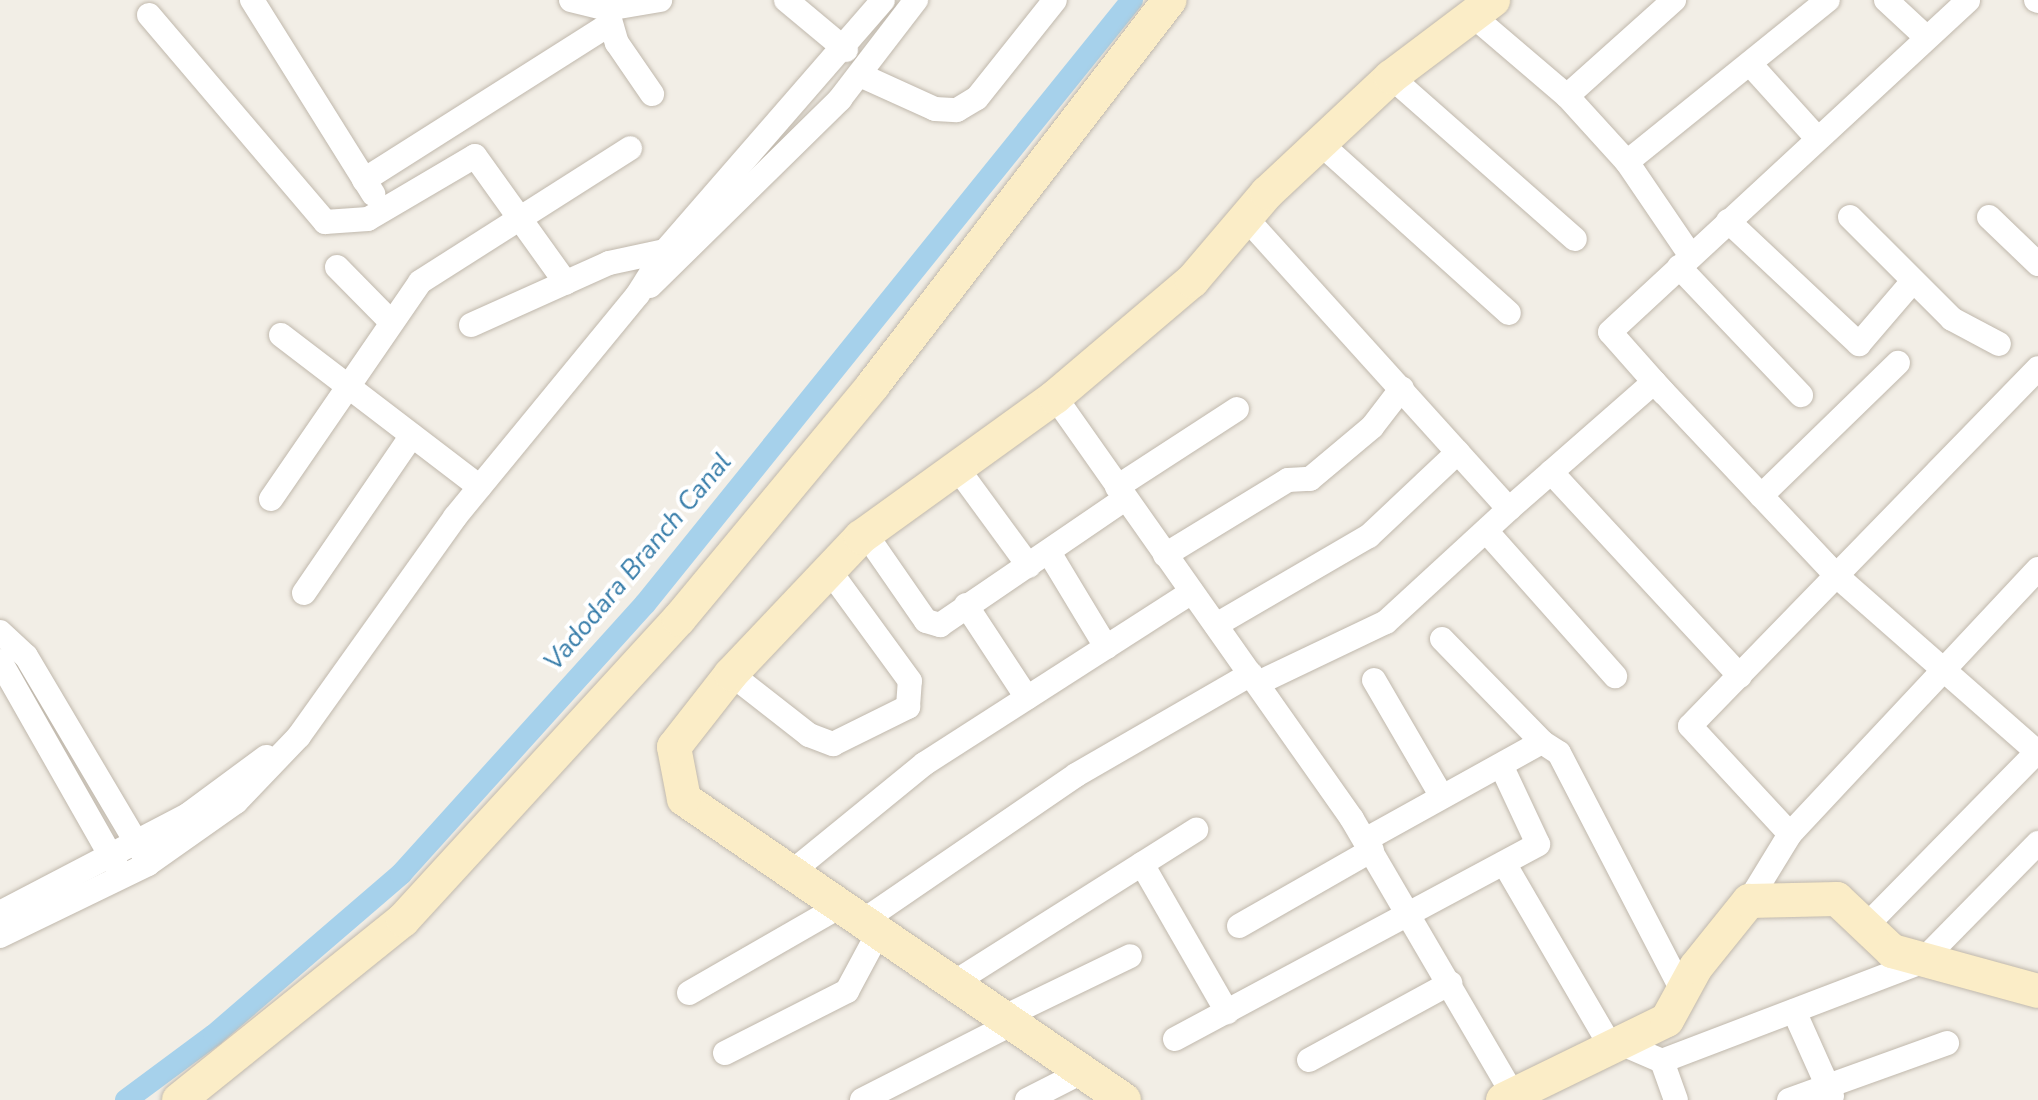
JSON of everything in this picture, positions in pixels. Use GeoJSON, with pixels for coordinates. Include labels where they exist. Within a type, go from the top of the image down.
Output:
{"type":"FeatureCollection","features":[{"type":"Feature","properties":{"kind":"street"},"geometry":{"type":"LineString","coordinates":[[252,0],[383,209]]}},
{"type":"Feature","properties":{"kind":"street"},"geometry":{"type":"LineString","coordinates":[[571,0],[608,16],[652,94]]}},
{"type":"Feature","properties":{"kind":"street"},"geometry":{"type":"LineString","coordinates":[[364,180],[608,16],[660,0]]}},
{"type":"Feature","properties":{"kind":"street"},"geometry":{"type":"LineString","coordinates":[[786,0],[846,50]]}},
{"type":"Feature","properties":{"kind":"street"},"geometry":{"type":"LineString","coordinates":[[0,936],[122,877],[143,853],[236,802],[287,749],[480,487],[638,294],[665,251],[846,50],[883,0]]}},
{"type":"Feature","properties":{"kind":"street"},"geometry":{"type":"LineString","coordinates":[[638,294],[664,277],[860,75],[916,0]]}},
{"type":"Feature","properties":{"kind":"street"},"geometry":{"type":"LineString","coordinates":[[860,75],[935,109],[968,106],[1055,0]]}},
{"type":"Feature","properties":{"kind":"street"},"geometry":{"type":"LineString","coordinates":[[179,1100],[403,920],[658,642],[873,385],[1170,0]]}},
{"type":"Feature","properties":{"kind":"street"},"geometry":{"type":"LineString","coordinates":[[1567,96],[1674,0]]}},
{"type":"Feature","properties":{"kind":"street"},"geometry":{"type":"LineString","coordinates":[[1627,162],[1828,0]]}},
{"type":"Feature","properties":{"kind":"street"},"geometry":{"type":"LineString","coordinates":[[1886,0],[1926,37]]}},
{"type":"Feature","properties":{"kind":"street"},"geometry":{"type":"LineString","coordinates":[[1664,393],[1610,332],[1968,0]]}},
{"type":"Feature","properties":{"kind":"street"},"geometry":{"type":"LineString","coordinates":[[1124,1100],[788,875],[684,799],[673,769],[674,747],[731,674],[829,570],[865,533],[955,465],[1055,397],[1192,281],[1246,218],[1320,143],[1391,77],[1483,8],[1627,162],[1685,262],[1801,395]]}},
{"type":"Feature","properties":{"kind":"street"},"geometry":{"type":"LineString","coordinates":[[149,15],[318,217],[363,221],[475,156],[566,283]]}},
{"type":"Feature","properties":{"kind":"street"},"geometry":{"type":"LineString","coordinates":[[1751,65],[1817,138]]}},
{"type":"Feature","properties":{"kind":"street"},"geometry":{"type":"LineString","coordinates":[[1391,77],[1575,239]]}},
{"type":"Feature","properties":{"kind":"street"},"geometry":{"type":"LineString","coordinates":[[1320,143],[1509,313]]}},
{"type":"Feature","properties":{"kind":"street"},"geometry":{"type":"LineString","coordinates":[[271,499],[391,322],[431,273],[630,148]]}},
{"type":"Feature","properties":{"kind":"street"},"geometry":{"type":"LineString","coordinates":[[1850,217],[1959,325],[1999,344]]}},
{"type":"Feature","properties":{"kind":"street"},"geometry":{"type":"LineString","coordinates":[[1989,217],[2038,264]]}},
{"type":"Feature","properties":{"kind":"street"},"geometry":{"type":"LineString","coordinates":[[1246,218],[1509,509]]}},
{"type":"Feature","properties":{"kind":"street"},"geometry":{"type":"LineString","coordinates":[[1728,221],[1859,344],[1913,281]]}},
{"type":"Feature","properties":{"kind":"street"},"geometry":{"type":"LineString","coordinates":[[471,325],[566,283],[665,251]]}},
{"type":"Feature","properties":{"kind":"street"},"geometry":{"type":"LineString","coordinates":[[337,267],[391,322]]}},
{"type":"Feature","properties":{"kind":"street"},"geometry":{"type":"LineString","coordinates":[[281,335],[480,487]]}},
{"type":"Feature","properties":{"kind":"street"},"geometry":{"type":"LineString","coordinates":[[1761,496],[1898,363]]}},
{"type":"Feature","properties":{"kind":"street"},"geometry":{"type":"LineString","coordinates":[[1790,834],[1690,726],[1839,578],[2038,368]]}},
{"type":"Feature","properties":{"kind":"street"},"geometry":{"type":"LineString","coordinates":[[689,993],[858,922],[1076,775],[1254,678],[1386,622],[1654,382],[1839,578],[1947,667],[2038,752],[1867,925]]}},
{"type":"Feature","properties":{"kind":"street"},"geometry":{"type":"LineString","coordinates":[[1165,555],[1288,480],[1310,479],[1372,427],[1402,388]]}},
{"type":"Feature","properties":{"kind":"street"},"geometry":{"type":"LineString","coordinates":[[1055,397],[1368,845],[1450,983],[1511,1099],[1667,1020],[1683,992],[1749,901],[1790,834],[1947,667],[2033,584]]}},
{"type":"Feature","properties":{"kind":"street"},"geometry":{"type":"LineString","coordinates":[[865,533],[931,625],[1040,560],[1121,493],[1237,409]]}},
{"type":"Feature","properties":{"kind":"street"},"geometry":{"type":"LineString","coordinates":[[304,593],[412,435]]}},
{"type":"Feature","properties":{"kind":"street"},"geometry":{"type":"LineString","coordinates":[[1216,625],[1369,536],[1458,452]]}},
{"type":"Feature","properties":{"kind":"street"},"geometry":{"type":"LineString","coordinates":[[955,465],[1040,560],[1106,647]]}},
{"type":"Feature","properties":{"kind":"street"},"geometry":{"type":"LineString","coordinates":[[1551,472],[1740,676]]}},
{"type":"Feature","properties":{"kind":"street"},"geometry":{"type":"LineString","coordinates":[[1487,532],[1615,676]]}},
{"type":"Feature","properties":{"kind":"street"},"geometry":{"type":"LineString","coordinates":[[731,674],[821,742],[843,741],[908,707],[910,681],[829,570]]}},
{"type":"Feature","properties":{"kind":"street"},"geometry":{"type":"LineString","coordinates":[[788,875],[924,764],[1192,592]]}},
{"type":"Feature","properties":{"kind":"street"},"geometry":{"type":"LineString","coordinates":[[966,605],[1027,698]]}},
{"type":"Feature","properties":{"kind":"street"},"geometry":{"type":"LineString","coordinates":[[0,632],[26,656],[143,853]]}},
{"type":"Feature","properties":{"kind":"street"},"geometry":{"type":"LineString","coordinates":[[1442,639],[1542,742],[1559,753],[1683,992]]}},
{"type":"Feature","properties":{"kind":"street"},"geometry":{"type":"LineString","coordinates":[[0,661],[122,877]]}},
{"type":"Feature","properties":{"kind":"street"},"geometry":{"type":"LineString","coordinates":[[1374,680],[1442,797]]}},
{"type":"Feature","properties":{"kind":"street"},"geometry":{"type":"LineString","coordinates":[[1239,926],[1442,797],[1542,742]]}},
{"type":"Feature","properties":{"kind":"street"},"geometry":{"type":"LineString","coordinates":[[1175,1039],[1411,915],[1538,844],[1501,765]]}},
{"type":"Feature","properties":{"kind":"street"},"geometry":{"type":"LineString","coordinates":[[952,984],[1196,830]]}},
{"type":"Feature","properties":{"kind":"street"},"geometry":{"type":"LineString","coordinates":[[1504,863],[1616,1045],[1662,1061],[1921,962],[2038,843]]}},
{"type":"Feature","properties":{"kind":"street"},"geometry":{"type":"LineString","coordinates":[[0,913],[111,855],[143,853]]}},
{"type":"Feature","properties":{"kind":"street"},"geometry":{"type":"LineString","coordinates":[[1142,864],[1227,1012]]}},
{"type":"Feature","properties":{"kind":"street"},"geometry":{"type":"LineString","coordinates":[[1749,901],[1837,899],[1892,951],[1921,962],[2037,989]]}},
{"type":"Feature","properties":{"kind":"street"},"geometry":{"type":"LineString","coordinates":[[725,1053],[847,991],[858,922]]}},
{"type":"Feature","properties":{"kind":"street"},"geometry":{"type":"LineString","coordinates":[[862,1100],[1130,956]]}},
{"type":"Feature","properties":{"kind":"street"},"geometry":{"type":"LineString","coordinates":[[1309,1060],[1450,983]]}},
{"type":"Feature","properties":{"kind":"street"},"geometry":{"type":"LineString","coordinates":[[1794,1011],[1830,1092]]}},
{"type":"Feature","properties":{"kind":"street"},"geometry":{"type":"LineString","coordinates":[[1789,1100],[1830,1092],[1947,1043]]}},
{"type":"Feature","properties":{"kind":"street"},"geometry":{"type":"LineString","coordinates":[[1662,1061],[1676,1100]]}},
{"type":"Feature","properties":{"kind":"street"},"geometry":{"type":"LineString","coordinates":[[1027,1100],[1082,1072]]}},
{"type":"Feature","properties":{"kind":"waterway","name":"Vadodara Branch Canal"},"geometry":{"type":"LineString","coordinates":[[126,1100],[214,1035],[401,874],[645,604],[1132,0]]}}]}
